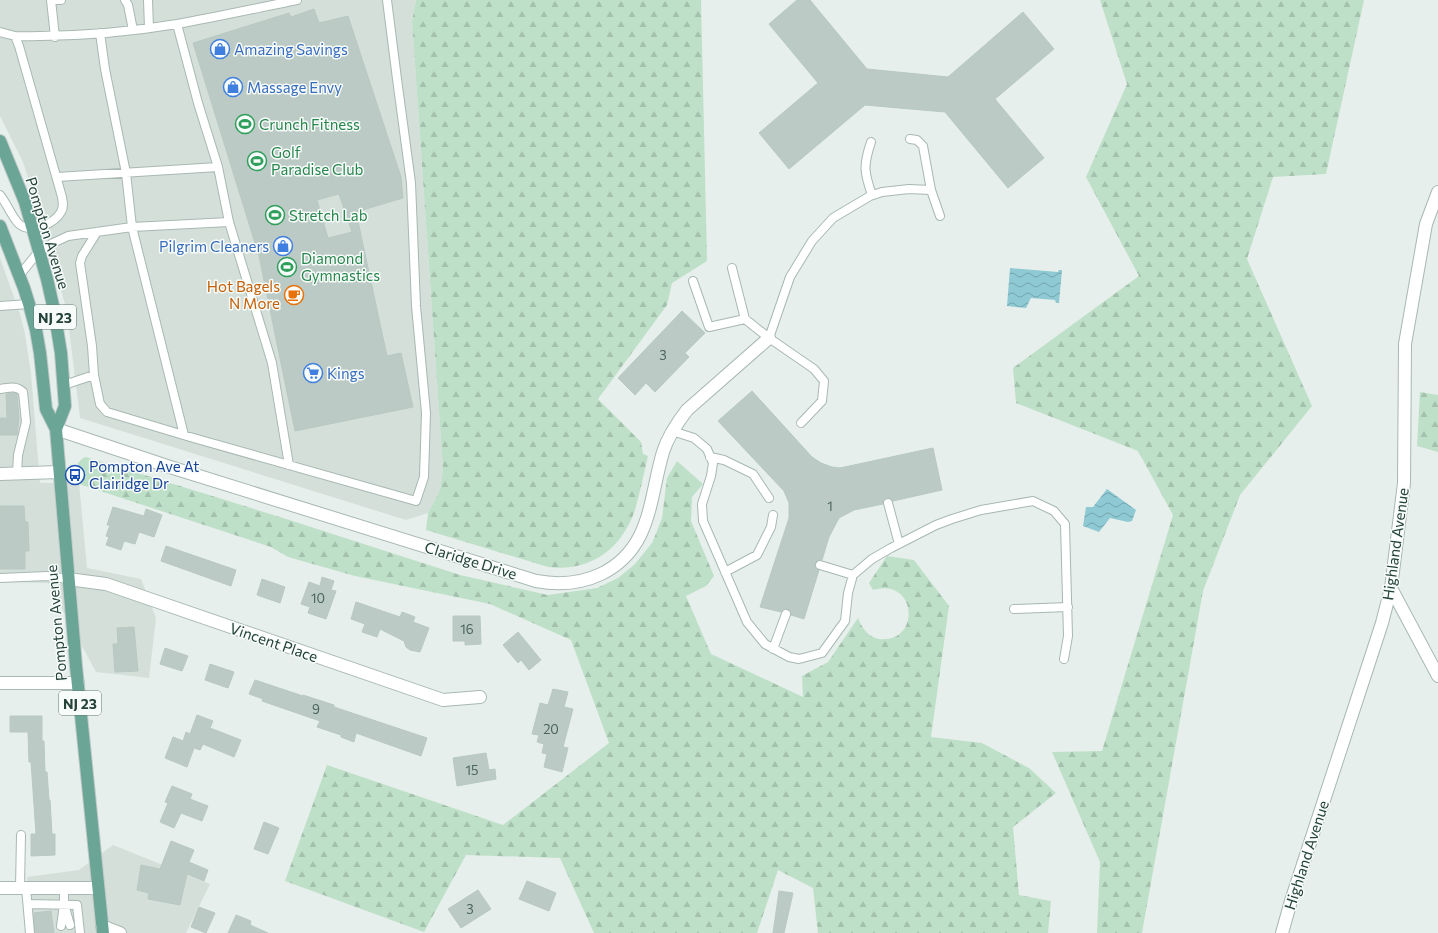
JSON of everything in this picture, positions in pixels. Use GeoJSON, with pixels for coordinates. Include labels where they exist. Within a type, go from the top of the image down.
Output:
{"type":"FeatureCollection","features":[{"type":"Feature","properties":{"kind":"main road","name":"Pompton Avenue"},"geometry":{"type":"LineString","coordinates":[[0,141],[22,196],[39,251],[54,310],[61,353],[66,406],[56,429]]}},
{"type":"Feature","properties":{"kind":"main road","name":"Pompton Avenue"},"geometry":{"type":"LineString","coordinates":[[0,226],[20,276],[29,304],[40,353],[46,409],[56,429],[68,579],[102,929]]}},
{"type":"Feature","properties":{"kind":"street","name":"Highland Avenue"},"geometry":{"type":"LineString","coordinates":[[1282,933],[1293,893],[1382,623],[1391,588],[1404,483],[1405,344],[1426,224],[1438,192]]}},
{"type":"Feature","properties":{"kind":"street","name":"Claridge Drive"},"geometry":{"type":"LineString","coordinates":[[56,429],[170,467],[536,581],[560,584],[584,581],[601,574],[616,564],[632,548],[639,538],[648,517],[663,452],[672,431],[687,410],[769,338]]}},
{"type":"Feature","properties":{"kind":"street"},"geometry":{"type":"LineString","coordinates":[[0,474],[59,472]]}},
{"type":"Feature","properties":{"kind":"street","name":"Vincent Place"},"geometry":{"type":"LineString","coordinates":[[68,579],[106,584],[443,700],[480,697]]}},
{"type":"Feature","properties":{"kind":"street"},"geometry":{"type":"LineString","coordinates":[[1391,588],[1438,676]]}},
{"type":"Feature","properties":{"kind":"street"},"geometry":{"type":"LineString","coordinates":[[0,683],[78,683]]}},
{"type":"Feature","properties":{"kind":"street"},"geometry":{"type":"LineString","coordinates":[[0,888],[98,888]]}},
{"type":"Feature","properties":{"kind":"street"},"geometry":{"type":"LineString","coordinates":[[102,929],[120,933]]}},
{"type":"Feature","properties":{"kind":"lane"},"geometry":{"type":"LineString","coordinates":[[55,37],[51,0],[62,0]]}},
{"type":"Feature","properties":{"kind":"lane"},"geometry":{"type":"LineString","coordinates":[[125,0],[128,6],[133,30]]}},
{"type":"Feature","properties":{"kind":"lane"},"geometry":{"type":"LineString","coordinates":[[148,0],[149,28]]}},
{"type":"Feature","properties":{"kind":"lane"},"geometry":{"type":"LineString","coordinates":[[0,32],[15,36],[55,37],[133,30],[177,24],[297,0]]}},
{"type":"Feature","properties":{"kind":"lane"},"geometry":{"type":"LineString","coordinates":[[97,232],[82,256],[80,263],[93,354],[94,374],[100,404],[107,412],[416,501],[424,477],[426,413],[416,306],[411,183],[387,0]]}},
{"type":"Feature","properties":{"kind":"lane"},"geometry":{"type":"LineString","coordinates":[[177,24],[198,104],[218,167],[229,222],[272,363],[289,465]]}},
{"type":"Feature","properties":{"kind":"lane"},"geometry":{"type":"LineString","coordinates":[[100,33],[105,69],[126,173],[132,227],[184,435]]}},
{"type":"Feature","properties":{"kind":"lane"},"geometry":{"type":"LineString","coordinates":[[0,195],[20,224],[32,229],[56,219],[60,213],[63,203],[57,177],[15,36]]}},
{"type":"Feature","properties":{"kind":"lane"},"geometry":{"type":"LineString","coordinates":[[910,139],[917,140],[923,146],[931,190],[940,216]]}},
{"type":"Feature","properties":{"kind":"lane"},"geometry":{"type":"LineString","coordinates":[[871,142],[866,157],[865,176],[872,195]]}},
{"type":"Feature","properties":{"kind":"lane"},"geometry":{"type":"LineString","coordinates":[[57,177],[218,167]]}},
{"type":"Feature","properties":{"kind":"lane"},"geometry":{"type":"LineString","coordinates":[[769,338],[790,277],[812,241],[833,218],[872,195],[882,192],[910,189],[931,190]]}},
{"type":"Feature","properties":{"kind":"lane"},"geometry":{"type":"LineString","coordinates":[[20,276],[39,251],[68,236],[132,227],[229,222]]}},
{"type":"Feature","properties":{"kind":"lane"},"geometry":{"type":"LineString","coordinates":[[732,268],[745,318],[769,338],[814,369],[824,381],[822,401],[801,423]]}},
{"type":"Feature","properties":{"kind":"lane"},"geometry":{"type":"LineString","coordinates":[[693,281],[709,327],[745,318]]}},
{"type":"Feature","properties":{"kind":"lane"},"geometry":{"type":"LineString","coordinates":[[0,306],[29,304]]}},
{"type":"Feature","properties":{"kind":"lane"},"geometry":{"type":"LineString","coordinates":[[64,384],[94,374]]}},
{"type":"Feature","properties":{"kind":"lane"},"geometry":{"type":"LineString","coordinates":[[0,389],[13,387],[18,388],[23,392],[26,422],[18,455],[17,473]]}},
{"type":"Feature","properties":{"kind":"lane"},"geometry":{"type":"LineString","coordinates":[[672,431],[694,438],[707,449],[713,463],[712,476],[702,504],[703,521],[747,622],[765,644],[773,649],[789,657],[799,659],[822,653],[845,621],[848,593],[853,575],[872,559],[936,525],[952,519],[981,510],[1033,501],[1054,511],[1065,524],[1068,636],[1064,659]]}},
{"type":"Feature","properties":{"kind":"lane"},"geometry":{"type":"LineString","coordinates":[[710,457],[724,460],[753,474],[769,498]]}},
{"type":"Feature","properties":{"kind":"lane"},"geometry":{"type":"LineString","coordinates":[[888,503],[899,544]]}},
{"type":"Feature","properties":{"kind":"lane"},"geometry":{"type":"LineString","coordinates":[[725,572],[757,554],[771,527],[773,515]]}},
{"type":"Feature","properties":{"kind":"lane"},"geometry":{"type":"LineString","coordinates":[[820,566],[853,575]]}},
{"type":"Feature","properties":{"kind":"lane"},"geometry":{"type":"LineString","coordinates":[[0,578],[46,576],[68,579]]}},
{"type":"Feature","properties":{"kind":"lane"},"geometry":{"type":"LineString","coordinates":[[1014,609],[1068,607]]}},
{"type":"Feature","properties":{"kind":"lane"},"geometry":{"type":"LineString","coordinates":[[773,649],[786,614]]}},
{"type":"Feature","properties":{"kind":"lane"},"geometry":{"type":"LineString","coordinates":[[21,835],[23,888],[28,904],[30,933]]}},
{"type":"Feature","properties":{"kind":"lane"},"geometry":{"type":"LineString","coordinates":[[61,926],[64,905],[64,888]]}},
{"type":"Feature","properties":{"kind":"lane"},"geometry":{"type":"LineString","coordinates":[[28,904],[77,905],[80,933]]}},
{"type":"Feature","properties":{"kind":"lane"},"geometry":{"type":"LineString","coordinates":[[64,905],[70,925]]}},
{"type":"Feature","properties":{"kind":"shaded area"},"geometry":{"type":"Polygon","coordinates":[[[0,0],[416,0],[412,21],[443,469],[440,490],[428,513],[406,520],[80,418],[67,312],[46,233],[23,162],[0,116],[0,0]]]}},
{"type":"Feature","properties":{"kind":"shaded area"},"geometry":{"type":"Polygon","coordinates":[[[0,258],[20,314],[25,334],[31,374],[40,483],[79,483],[87,568],[141,579],[156,618],[149,678],[96,672],[48,583],[0,582],[0,258]]]}},
{"type":"Feature","properties":{"kind":"shaded area"},"geometry":{"type":"Polygon","coordinates":[[[113,845],[210,884],[186,933],[33,933],[27,877],[79,870],[113,845]]]}},
{"type":"Feature","properties":{"kind":"green space"},"geometry":{"type":"Polygon","coordinates":[[[416,0],[701,0],[707,261],[672,283],[667,305],[598,399],[641,442],[643,454],[648,456],[635,510],[629,524],[612,547],[590,562],[577,566],[563,568],[548,567],[426,530],[428,513],[440,490],[443,469],[412,21],[416,0]]]}},
{"type":"Feature","properties":{"kind":"green space"},"geometry":{"type":"Polygon","coordinates":[[[1100,0],[1364,0],[1326,174],[1273,177],[1247,259],[1312,406],[1240,495],[1203,591],[1142,933],[1097,933],[1100,862],[1052,752],[1102,751],[1173,515],[1138,451],[1016,403],[1013,368],[1139,276],[1086,177],[1127,84],[1100,0]]]}},
{"type":"Feature","properties":{"kind":"green space"},"geometry":{"type":"Polygon","coordinates":[[[1420,392],[1438,395],[1438,452],[1417,446],[1420,392]]]}},
{"type":"Feature","properties":{"kind":"green space"},"geometry":{"type":"Polygon","coordinates":[[[86,457],[460,575],[548,595],[597,588],[618,578],[635,564],[652,543],[657,531],[662,518],[667,478],[677,461],[703,484],[692,497],[691,521],[714,576],[706,586],[686,596],[711,654],[803,697],[802,676],[828,662],[858,618],[866,632],[875,638],[893,638],[902,632],[907,622],[909,612],[906,601],[899,593],[888,589],[873,590],[869,583],[887,556],[914,560],[949,606],[931,737],[982,743],[1029,768],[1056,793],[1013,827],[1019,895],[1051,901],[1048,933],[818,933],[813,888],[778,870],[757,933],[594,933],[560,858],[466,855],[424,932],[285,881],[327,765],[503,825],[609,743],[571,640],[490,604],[355,576],[288,557],[271,547],[79,484],[78,463],[86,457]]]}},
{"type":"Feature","properties":{"kind":"water"},"geometry":{"type":"Polygon","coordinates":[[[1010,268],[1058,272],[1059,270],[1062,270],[1059,303],[1056,303],[1055,300],[1031,298],[1026,308],[1007,306],[1010,268]]]}},
{"type":"Feature","properties":{"kind":"water"},"geometry":{"type":"Polygon","coordinates":[[[1107,489],[1136,510],[1132,521],[1128,522],[1110,518],[1099,532],[1083,526],[1086,507],[1093,507],[1107,489]]]}},
{"type":"Feature","properties":{"kind":"building"},"geometry":{"type":"Polygon","coordinates":[[[797,0],[810,0],[867,69],[948,77],[1023,12],[1054,49],[995,99],[1044,158],[1008,188],[945,112],[865,105],[789,169],[759,133],[818,83],[769,24],[797,0]]]}},
{"type":"Feature","properties":{"kind":"building"},"geometry":{"type":"Polygon","coordinates":[[[314,9],[319,23],[348,16],[401,177],[403,198],[356,212],[387,356],[401,353],[413,407],[295,431],[259,256],[193,43],[289,13],[291,17],[314,9]],[[339,194],[317,200],[328,238],[352,232],[339,194]]]}},
{"type":"Feature","properties":{"kind":"building"},"geometry":{"type":"Polygon","coordinates":[[[682,311],[705,333],[685,353],[689,357],[655,392],[646,383],[635,395],[618,378],[682,311]]]}},
{"type":"Feature","properties":{"kind":"building"},"geometry":{"type":"Polygon","coordinates":[[[752,391],[812,457],[821,463],[832,467],[840,468],[933,448],[942,490],[893,501],[890,498],[886,498],[884,499],[883,504],[854,510],[839,518],[829,537],[822,560],[818,560],[815,563],[815,567],[819,570],[804,619],[791,615],[788,609],[781,612],[760,607],[789,518],[789,503],[784,491],[718,421],[752,391]]]}},
{"type":"Feature","properties":{"kind":"building"},"geometry":{"type":"Polygon","coordinates":[[[6,394],[17,394],[19,418],[17,435],[0,435],[0,418],[7,418],[6,394]]]}},
{"type":"Feature","properties":{"kind":"building"},"geometry":{"type":"Polygon","coordinates":[[[0,506],[24,506],[25,522],[28,522],[29,551],[25,551],[25,569],[0,569],[0,506]]]}},
{"type":"Feature","properties":{"kind":"building"},"geometry":{"type":"Polygon","coordinates":[[[113,507],[144,516],[146,509],[162,515],[154,537],[139,532],[135,544],[124,541],[121,550],[106,545],[109,537],[106,536],[110,525],[107,525],[113,507]]]}},
{"type":"Feature","properties":{"kind":"building"},"geometry":{"type":"Polygon","coordinates":[[[166,546],[236,570],[231,586],[161,561],[166,546]]]}},
{"type":"Feature","properties":{"kind":"building"},"geometry":{"type":"Polygon","coordinates":[[[322,577],[334,581],[331,590],[336,591],[326,619],[308,613],[310,607],[301,604],[309,582],[320,586],[322,577]]]}},
{"type":"Feature","properties":{"kind":"building"},"geometry":{"type":"Polygon","coordinates":[[[262,579],[285,587],[280,603],[257,595],[262,579]]]}},
{"type":"Feature","properties":{"kind":"building"},"geometry":{"type":"Polygon","coordinates":[[[356,602],[400,617],[402,612],[415,617],[413,622],[429,628],[420,652],[410,650],[406,647],[404,641],[380,629],[377,637],[362,632],[365,624],[351,619],[356,602]]]}},
{"type":"Feature","properties":{"kind":"building"},"geometry":{"type":"Polygon","coordinates":[[[453,616],[480,616],[481,644],[465,645],[465,641],[453,641],[453,616]]]}},
{"type":"Feature","properties":{"kind":"building"},"geometry":{"type":"Polygon","coordinates":[[[134,627],[138,671],[115,672],[113,644],[118,644],[117,628],[134,627]]]}},
{"type":"Feature","properties":{"kind":"building"},"geometry":{"type":"Polygon","coordinates":[[[518,632],[541,660],[529,670],[521,660],[518,663],[503,645],[518,632]]]}},
{"type":"Feature","properties":{"kind":"building"},"geometry":{"type":"Polygon","coordinates":[[[165,648],[188,656],[182,671],[160,664],[165,648]]]}},
{"type":"Feature","properties":{"kind":"building"},"geometry":{"type":"Polygon","coordinates":[[[210,664],[234,672],[228,688],[205,680],[210,664]]]}},
{"type":"Feature","properties":{"kind":"building"},"geometry":{"type":"Polygon","coordinates":[[[255,680],[334,705],[334,707],[427,738],[421,756],[356,733],[354,742],[341,737],[341,735],[317,727],[320,721],[262,701],[263,699],[249,694],[255,680]]]}},
{"type":"Feature","properties":{"kind":"building"},"geometry":{"type":"Polygon","coordinates":[[[553,689],[568,692],[564,707],[573,709],[563,747],[568,748],[562,772],[544,767],[547,754],[542,753],[544,744],[537,742],[539,735],[532,734],[540,703],[548,705],[553,689]]]}},
{"type":"Feature","properties":{"kind":"building"},"geometry":{"type":"Polygon","coordinates":[[[197,715],[213,721],[210,728],[241,740],[234,757],[203,744],[200,750],[194,748],[187,767],[165,758],[173,737],[183,741],[186,732],[190,734],[197,715]]]}},
{"type":"Feature","properties":{"kind":"building"},"geometry":{"type":"Polygon","coordinates":[[[10,716],[42,716],[42,741],[44,741],[45,772],[47,772],[52,834],[55,834],[55,855],[31,856],[31,834],[36,834],[31,762],[29,762],[28,732],[10,732],[10,716]]]}},
{"type":"Feature","properties":{"kind":"building"},"geometry":{"type":"Polygon","coordinates":[[[486,753],[489,770],[495,769],[496,779],[457,786],[453,758],[486,753]]]}},
{"type":"Feature","properties":{"kind":"building"},"geometry":{"type":"Polygon","coordinates":[[[172,786],[192,794],[190,799],[208,806],[202,821],[181,813],[174,828],[160,822],[168,803],[165,802],[172,786]]]}},
{"type":"Feature","properties":{"kind":"building"},"geometry":{"type":"Polygon","coordinates":[[[264,822],[279,828],[268,854],[254,849],[264,822]]]}},
{"type":"Feature","properties":{"kind":"building"},"geometry":{"type":"Polygon","coordinates":[[[171,841],[194,850],[189,862],[208,870],[204,881],[187,874],[180,905],[148,899],[149,893],[137,890],[141,865],[160,869],[171,841]]]}},
{"type":"Feature","properties":{"kind":"building"},"geometry":{"type":"Polygon","coordinates":[[[527,881],[556,893],[549,911],[519,899],[527,881]]]}},
{"type":"Feature","properties":{"kind":"building"},"geometry":{"type":"Polygon","coordinates":[[[478,890],[491,909],[461,928],[448,909],[478,890]]]}},
{"type":"Feature","properties":{"kind":"building"},"geometry":{"type":"Polygon","coordinates":[[[779,891],[793,893],[784,933],[773,933],[779,891]]]}},
{"type":"Feature","properties":{"kind":"building"},"geometry":{"type":"Polygon","coordinates":[[[199,907],[215,913],[206,933],[191,927],[199,907]]]}},
{"type":"Feature","properties":{"kind":"building"},"geometry":{"type":"Polygon","coordinates":[[[51,911],[54,933],[35,933],[34,913],[51,911]]]}},
{"type":"Feature","properties":{"kind":"building"},"geometry":{"type":"Polygon","coordinates":[[[236,915],[251,921],[250,925],[268,933],[228,933],[236,915]]]}},
{"type":"Feature","properties":{"kind":"place","name":"Amazing Savings"},"geometry":{"type":"Point","coordinates":[220,49]}},
{"type":"Feature","properties":{"kind":"place","name":"Massage Envy"},"geometry":{"type":"Point","coordinates":[233,87]}},
{"type":"Feature","properties":{"kind":"place","name":"Crunch Fitness"},"geometry":{"type":"Point","coordinates":[245,124]}},
{"type":"Feature","properties":{"kind":"place","name":"Golf Paradise Club"},"geometry":{"type":"Point","coordinates":[257,161]}},
{"type":"Feature","properties":{"kind":"place","name":"Stretch Lab"},"geometry":{"type":"Point","coordinates":[275,215]}},
{"type":"Feature","properties":{"kind":"place","name":"Pilgrim Cleaners"},"geometry":{"type":"Point","coordinates":[283,246]}},
{"type":"Feature","properties":{"kind":"place","name":"Diamond Gymnastics"},"geometry":{"type":"Point","coordinates":[287,267]}},
{"type":"Feature","properties":{"kind":"place","name":"Hot Bagels N More"},"geometry":{"type":"Point","coordinates":[294,295]}},
{"type":"Feature","properties":{"kind":"place","name":"Kings"},"geometry":{"type":"Point","coordinates":[313,373]}},
{"type":"Feature","properties":{"kind":"place","name":"Pompton Ave At Clairidge Dr"},"geometry":{"type":"Point","coordinates":[75,475]}}]}
